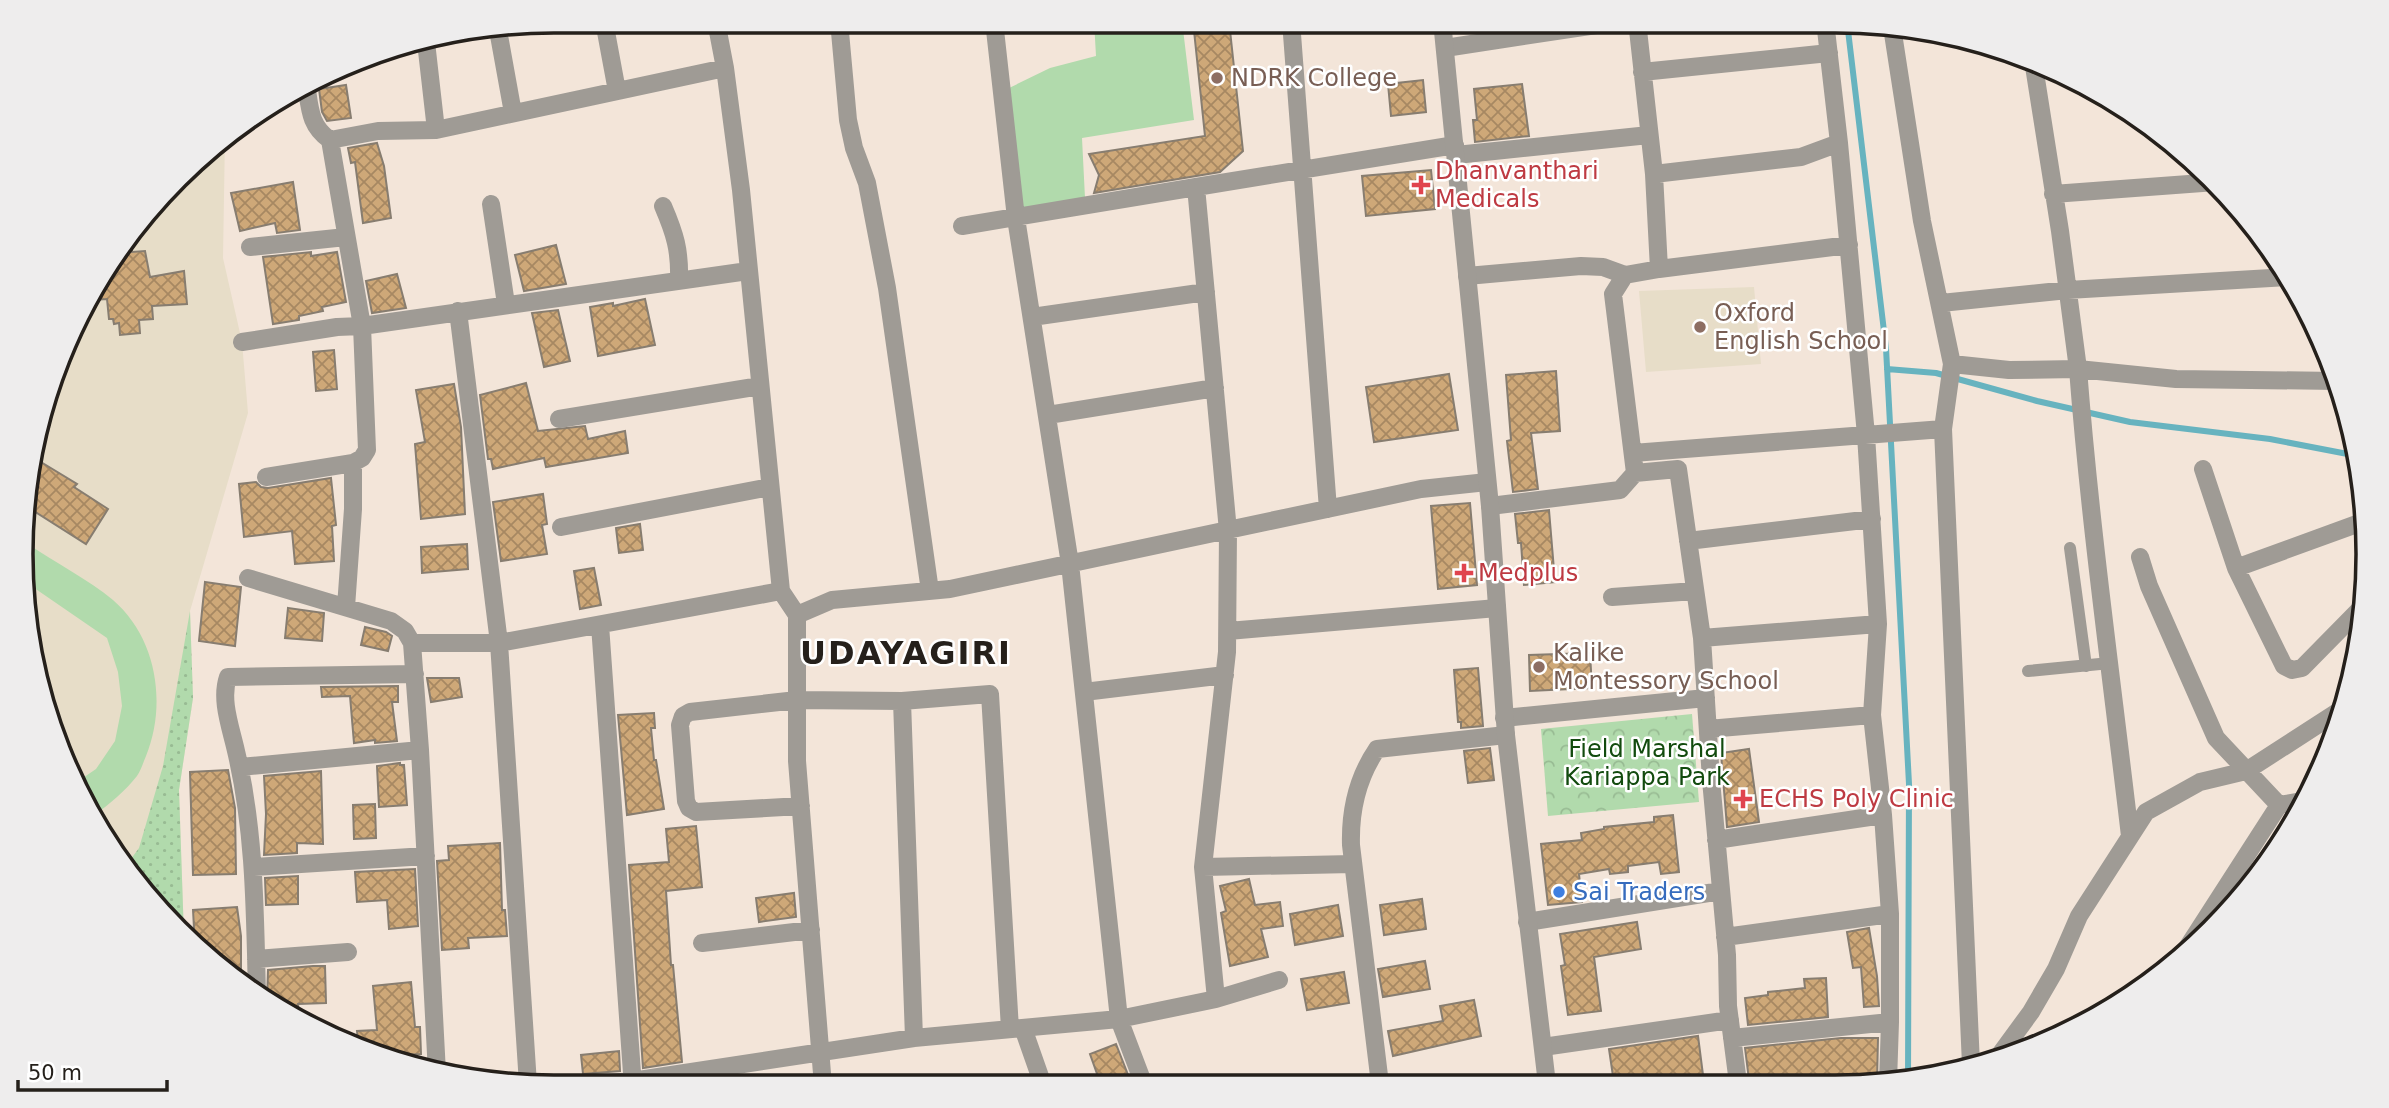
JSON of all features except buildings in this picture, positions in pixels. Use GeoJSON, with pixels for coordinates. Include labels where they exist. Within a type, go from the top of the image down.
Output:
{"type":"FeatureCollection","features":[{"type":"Feature","properties":{"kind":"street"},"geometry":{"type":"LineString","coordinates":[[606,33],[617,91]]}},
{"type":"Feature","properties":{"kind":"street"},"geometry":{"type":"LineString","coordinates":[[718,33],[741,190],[781,591],[797,615],[797,761],[822,1075]]}},
{"type":"Feature","properties":{"kind":"street"},"geometry":{"type":"LineString","coordinates":[[840,33],[848,120],[854,148],[867,183],[887,288],[930,591]]}},
{"type":"Feature","properties":{"kind":"street"},"geometry":{"type":"LineString","coordinates":[[995,33],[1016,218],[1070,564],[1119,1019],[1140,1075]]}},
{"type":"Feature","properties":{"kind":"street"},"geometry":{"type":"LineString","coordinates":[[1292,33],[1328,509]]}},
{"type":"Feature","properties":{"kind":"street"},"geometry":{"type":"LineString","coordinates":[[1443,33],[1490,506],[1505,727],[1547,1075]]}},
{"type":"Feature","properties":{"kind":"street"},"geometry":{"type":"LineString","coordinates":[[1445,48],[1544,33]]}},
{"type":"Feature","properties":{"kind":"street"},"geometry":{"type":"LineString","coordinates":[[1638,33],[1654,174],[1659,269]]}},
{"type":"Feature","properties":{"kind":"street"},"geometry":{"type":"LineString","coordinates":[[1826,33],[1873,434],[1872,519],[1878,624],[1872,715],[1883,815],[1889,914],[1888,1072]]}},
{"type":"Feature","properties":{"kind":"street"},"geometry":{"type":"LineString","coordinates":[[499,36],[513,113]]}},
{"type":"Feature","properties":{"kind":"street"},"geometry":{"type":"LineString","coordinates":[[1894,37],[1922,221],[1952,366],[1942,429],[1971,1057]]}},
{"type":"Feature","properties":{"kind":"street"},"geometry":{"type":"LineString","coordinates":[[427,49],[436,130]]}},
{"type":"Feature","properties":{"kind":"street"},"geometry":{"type":"LineString","coordinates":[[1642,72],[1829,53]]}},
{"type":"Feature","properties":{"kind":"street"},"geometry":{"type":"LineString","coordinates":[[308,96],[310,117],[318,132],[330,140],[377,131],[436,130],[725,68]]}},
{"type":"Feature","properties":{"kind":"street"},"geometry":{"type":"LineString","coordinates":[[2035,73],[2078,369],[2086,476],[2130,836]]}},
{"type":"Feature","properties":{"kind":"street"},"geometry":{"type":"LineString","coordinates":[[962,226],[1301,170],[1455,150],[1649,135]]}},
{"type":"Feature","properties":{"kind":"street"},"geometry":{"type":"LineString","coordinates":[[266,477],[354,463],[362,458],[367,450],[362,326],[330,140]]}},
{"type":"Feature","properties":{"kind":"street"},"geometry":{"type":"LineString","coordinates":[[1654,174],[1801,157],[1839,143]]}},
{"type":"Feature","properties":{"kind":"street"},"geometry":{"type":"LineString","coordinates":[[2053,194],[2199,182]]}},
{"type":"Feature","properties":{"kind":"street"},"geometry":{"type":"LineString","coordinates":[[1196,187],[1228,531],[1225,675],[1203,867],[1216,999]]}},
{"type":"Feature","properties":{"kind":"street"},"geometry":{"type":"LineString","coordinates":[[491,204],[506,304]]}},
{"type":"Feature","properties":{"kind":"street"},"geometry":{"type":"LineString","coordinates":[[663,205],[680,254],[679,281]]}},
{"type":"Feature","properties":{"kind":"street"},"geometry":{"type":"LineString","coordinates":[[250,247],[346,237]]}},
{"type":"Feature","properties":{"kind":"street"},"geometry":{"type":"LineString","coordinates":[[1467,276],[1581,266],[1603,267],[1625,275],[1849,245]]}},
{"type":"Feature","properties":{"kind":"street"},"geometry":{"type":"LineString","coordinates":[[242,342],[748,271]]}},
{"type":"Feature","properties":{"kind":"street"},"geometry":{"type":"LineString","coordinates":[[1490,506],[1620,490],[1635,472],[1613,294],[1625,275]]}},
{"type":"Feature","properties":{"kind":"street"},"geometry":{"type":"LineString","coordinates":[[1941,303],[2068,290],[2276,278]]}},
{"type":"Feature","properties":{"kind":"street"},"geometry":{"type":"LineString","coordinates":[[1032,317],[1206,292]]}},
{"type":"Feature","properties":{"kind":"street"},"geometry":{"type":"LineString","coordinates":[[458,311],[499,643],[527,1074]]}},
{"type":"Feature","properties":{"kind":"street"},"geometry":{"type":"LineString","coordinates":[[1952,366],[2009,370],[2078,369],[2176,379],[2326,381]]}},
{"type":"Feature","properties":{"kind":"street"},"geometry":{"type":"LineString","coordinates":[[559,419],[760,386]]}},
{"type":"Feature","properties":{"kind":"street"},"geometry":{"type":"LineString","coordinates":[[1048,415],[1215,388]]}},
{"type":"Feature","properties":{"kind":"street"},"geometry":{"type":"LineString","coordinates":[[1633,453],[1942,429]]}},
{"type":"Feature","properties":{"kind":"street"},"geometry":{"type":"LineString","coordinates":[[345,607],[354,463]]}},
{"type":"Feature","properties":{"kind":"street"},"geometry":{"type":"LineString","coordinates":[[1635,472],[1678,469],[1702,638],[1731,1029],[1737,1075]]}},
{"type":"Feature","properties":{"kind":"street"},"geometry":{"type":"LineString","coordinates":[[2203,469],[2236,568],[2284,666],[2292,670],[2302,668],[2352,618]]}},
{"type":"Feature","properties":{"kind":"street"},"geometry":{"type":"LineString","coordinates":[[797,615],[832,600],[950,589],[1421,489],[1487,482]]}},
{"type":"Feature","properties":{"kind":"street"},"geometry":{"type":"LineString","coordinates":[[561,527],[771,486]]}},
{"type":"Feature","properties":{"kind":"street"},"geometry":{"type":"LineString","coordinates":[[1688,541],[1872,519]]}},
{"type":"Feature","properties":{"kind":"street"},"geometry":{"type":"LineString","coordinates":[[2236,568],[2355,525]]}},
{"type":"Feature","properties":{"kind":"street"},"geometry":{"type":"LineString","coordinates":[[2140,556],[2149,586],[2216,737],[2279,805]]}},
{"type":"Feature","properties":{"kind":"street"},"geometry":{"type":"LineString","coordinates":[[248,578],[391,621],[405,631],[412,643],[421,750],[436,1061]]}},
{"type":"Feature","properties":{"kind":"street"},"geometry":{"type":"LineString","coordinates":[[412,643],[499,643],[781,591]]}},
{"type":"Feature","properties":{"kind":"street"},"geometry":{"type":"LineString","coordinates":[[1612,597],[1695,592]]}},
{"type":"Feature","properties":{"kind":"street"},"geometry":{"type":"LineString","coordinates":[[1228,631],[1497,608]]}},
{"type":"Feature","properties":{"kind":"street"},"geometry":{"type":"LineString","coordinates":[[1702,638],[1878,624]]}},
{"type":"Feature","properties":{"kind":"street"},"geometry":{"type":"LineString","coordinates":[[600,625],[632,1075]]}},
{"type":"Feature","properties":{"kind":"street"},"geometry":{"type":"LineString","coordinates":[[257,981],[254,867],[240,767],[227,708],[225,685],[228,677],[415,674]]}},
{"type":"Feature","properties":{"kind":"street"},"geometry":{"type":"LineString","coordinates":[[1084,692],[1225,675]]}},
{"type":"Feature","properties":{"kind":"street"},"geometry":{"type":"LineString","coordinates":[[801,806],[696,812],[689,808],[686,801],[680,725],[683,716],[690,712],[797,700],[902,701],[990,694],[1016,1028],[1037,1075]]}},
{"type":"Feature","properties":{"kind":"street"},"geometry":{"type":"LineString","coordinates":[[1379,1075],[1350,822],[1366,765],[1377,749],[1505,727],[1706,698]]}},
{"type":"Feature","properties":{"kind":"street"},"geometry":{"type":"LineString","coordinates":[[902,701],[914,1038]]}},
{"type":"Feature","properties":{"kind":"street"},"geometry":{"type":"LineString","coordinates":[[1708,729],[1872,715]]}},
{"type":"Feature","properties":{"kind":"street"},"geometry":{"type":"LineString","coordinates":[[2007,1045],[2031,1012],[2056,969],[2079,916],[2146,812],[2200,782],[2246,771],[2329,717]]}},
{"type":"Feature","properties":{"kind":"street"},"geometry":{"type":"LineString","coordinates":[[240,767],[421,750]]}},
{"type":"Feature","properties":{"kind":"street"},"geometry":{"type":"LineString","coordinates":[[2205,920],[2279,805],[2292,803]]}},
{"type":"Feature","properties":{"kind":"street"},"geometry":{"type":"LineString","coordinates":[[1716,840],[1883,815]]}},
{"type":"Feature","properties":{"kind":"street"},"geometry":{"type":"LineString","coordinates":[[254,867],[426,856]]}},
{"type":"Feature","properties":{"kind":"street"},"geometry":{"type":"LineString","coordinates":[[1203,867],[1353,864]]}},
{"type":"Feature","properties":{"kind":"street"},"geometry":{"type":"LineString","coordinates":[[1527,922],[1721,891]]}},
{"type":"Feature","properties":{"kind":"street"},"geometry":{"type":"LineString","coordinates":[[1725,937],[1889,914]]}},
{"type":"Feature","properties":{"kind":"street"},"geometry":{"type":"LineString","coordinates":[[702,943],[811,930]]}},
{"type":"Feature","properties":{"kind":"street"},"geometry":{"type":"LineString","coordinates":[[256,959],[348,952]]}},
{"type":"Feature","properties":{"kind":"street"},"geometry":{"type":"LineString","coordinates":[[689,1075],[914,1038],[1119,1019],[1216,999],[1279,980]]}},
{"type":"Feature","properties":{"kind":"street"},"geometry":{"type":"LineString","coordinates":[[1543,1047],[1731,1029],[1890,1022]]}},
{"type":"Feature","properties":{"kind":"lane"},"geometry":{"type":"LineString","coordinates":[[2070,548],[2086,666]]}},
{"type":"Feature","properties":{"kind":"lane"},"geometry":{"type":"LineString","coordinates":[[2028,671],[2110,663]]}},
{"type":"Feature","properties":{"kind":"shaded area"},"geometry":{"type":"Polygon","coordinates":[[[225,151],[223,258],[242,342],[248,413],[190,611],[193,698],[179,790],[183,919],[141,871],[103,814],[73,753],[61,721],[43,656],[38,622],[34,588],[34,520],[43,452],[51,419],[73,355],[87,324],[121,265],[141,237],[186,186],[225,151]]]}},
{"type":"Feature","properties":{"kind":"shaded area","name":"Oxford English School"},"geometry":{"type":"Polygon","coordinates":[[[1754,287],[1761,364],[1646,372],[1639,291],[1754,287]]]}},
{"type":"Feature","properties":{"kind":"green space"},"geometry":{"type":"Polygon","coordinates":[[[1095,33],[1183,33],[1194,120],[1082,138],[1085,198],[1023,209],[1005,90],[1050,68],[1096,56],[1095,33]]]}},
{"type":"Feature","properties":{"kind":"green space"},"geometry":{"type":"Polygon","coordinates":[[[33,547],[93,585],[128,615],[140,633],[154,673],[156,715],[142,766],[127,787],[101,810],[84,777],[96,769],[115,741],[122,706],[118,672],[107,638],[34,588],[33,547]]]}},
{"type":"Feature","properties":{"kind":"green space"},"geometry":{"type":"Polygon","coordinates":[[[190,611],[193,698],[179,790],[183,919],[132,858],[139,848],[163,766],[190,611]]]}},
{"type":"Feature","properties":{"kind":"green space","name":"Field Marshal Kariappa Park"},"geometry":{"type":"Polygon","coordinates":[[[1692,714],[1699,802],[1548,816],[1541,729],[1692,714]]]}},
{"type":"Feature","properties":{"kind":"waterway"},"geometry":{"type":"LineString","coordinates":[[1848,33],[1886,348],[1909,784],[1908,1069]]}},
{"type":"Feature","properties":{"kind":"waterway"},"geometry":{"type":"LineString","coordinates":[[1887,369],[1936,373],[2037,401],[2130,422],[2270,439],[2346,454]]}},
{"type":"Feature","properties":{"kind":"place","name":"NDRK College"},"geometry":{"type":"Point","coordinates":[1217,78]}},
{"type":"Feature","properties":{"kind":"place","name":"Dhanvanthari Medicals"},"geometry":{"type":"Point","coordinates":[1421,185]}},
{"type":"Feature","properties":{"kind":"place","name":"Oxford English School"},"geometry":{"type":"Point","coordinates":[1700,327]}},
{"type":"Feature","properties":{"kind":"place","name":"Medplus"},"geometry":{"type":"Point","coordinates":[1464,573]}},
{"type":"Feature","properties":{"kind":"place","name":"Kalike Montessory School"},"geometry":{"type":"Point","coordinates":[1539,667]}},
{"type":"Feature","properties":{"kind":"place","name":"ECHS Poly Clinic"},"geometry":{"type":"Point","coordinates":[1743,799]}},
{"type":"Feature","properties":{"kind":"place","name":"Sai Traders"},"geometry":{"type":"Point","coordinates":[1559,892]}},
{"type":"Feature","properties":{"kind":"district","name":"UDAYAGIRI"},"geometry":{"type":"Point","coordinates":[906,653]}}]}
